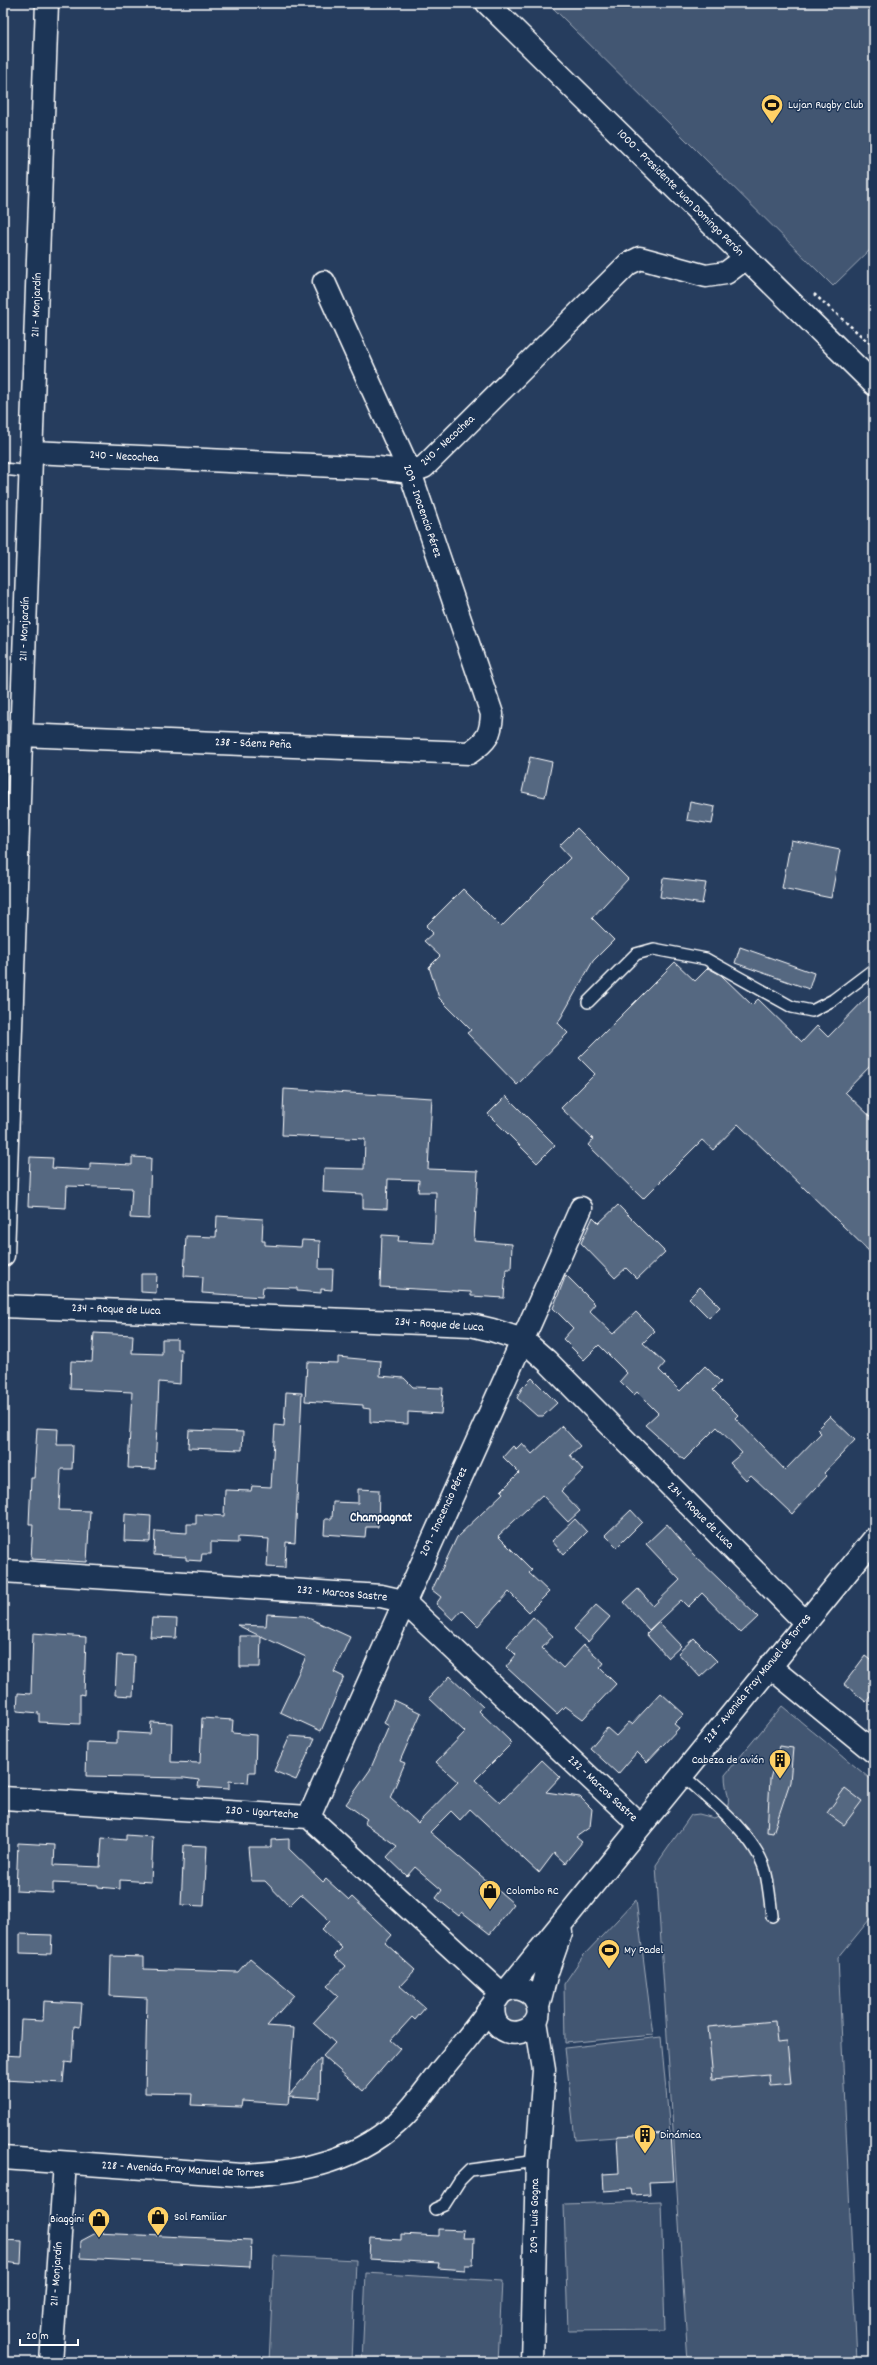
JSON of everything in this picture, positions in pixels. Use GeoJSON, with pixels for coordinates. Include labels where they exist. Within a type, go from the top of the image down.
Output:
{"type":"FeatureCollection","features":[{"type":"Feature","properties":{"kind":"street","name":"211 - Monjardín"},"geometry":{"type":"LineString","coordinates":[[3,1255],[47,3]]}},
{"type":"Feature","properties":{"kind":"street","name":"1000 - Presidente Juan Domingo Perón"},"geometry":{"type":"LineString","coordinates":[[487,3],[874,384]]}},
{"type":"Feature","properties":{"kind":"street","name":"240 - Necochea"},"geometry":{"type":"LineString","coordinates":[[31,462],[378,468],[410,472],[424,467],[628,264],[640,258],[706,276],[726,273],[746,258]]}},
{"type":"Feature","properties":{"kind":"street","name":"209 - Inocencio Pérez"},"geometry":{"type":"LineString","coordinates":[[324,282],[410,472],[492,714],[491,731],[482,744]]}},
{"type":"Feature","properties":{"kind":"street","name":"238 - Sáenz Peña"},"geometry":{"type":"LineString","coordinates":[[21,736],[469,753],[482,744]]}},
{"type":"Feature","properties":{"kind":"street","name":"209 - Inocencio Pérez"},"geometry":{"type":"LineString","coordinates":[[309,1817],[403,1601],[523,1340],[581,1208]]}},
{"type":"Feature","properties":{"kind":"street","name":"234 - Roque de Luca"},"geometry":{"type":"LineString","coordinates":[[3,1306],[471,1325],[523,1340],[553,1367],[805,1622]]}},
{"type":"Feature","properties":{"kind":"street","name":"228 - Avenida Fray Manuel de Torres"},"geometry":{"type":"LineString","coordinates":[[3,2158],[242,2175],[269,2174],[320,2166],[355,2152],[380,2137],[405,2116],[501,1995],[874,1539]]}},
{"type":"Feature","properties":{"kind":"street","name":"232 - Marcos Sastre"},"geometry":{"type":"LineString","coordinates":[[3,1571],[381,1596],[403,1601],[640,1825]]}},
{"type":"Feature","properties":{"kind":"street"},"geometry":{"type":"LineString","coordinates":[[769,1666],[874,1752]]}},
{"type":"Feature","properties":{"kind":"street","name":"230 - Ugarteche"},"geometry":{"type":"LineString","coordinates":[[3,1798],[309,1817],[501,1995]]}},
{"type":"Feature","properties":{"kind":"street","name":"228 - Avenida Fray Manuel de Torres"},"geometry":{"type":"LineString","coordinates":[[537,2014],[547,1972],[568,1914]]}},
{"type":"Feature","properties":{"kind":"street"},"geometry":{"type":"LineString","coordinates":[[511,2033],[527,2030],[537,2014],[531,1994],[524,1990],[501,1995],[493,2010],[496,2023],[511,2033],[532,2052],[544,2070]]}},
{"type":"Feature","properties":{"kind":"street","name":"209 - Luis Gogna"},"geometry":{"type":"LineString","coordinates":[[532,2362],[536,2161],[544,2070],[537,2014]]}},
{"type":"Feature","properties":{"kind":"street","name":"228 - Avenida Fray Manuel de Torres"},"geometry":{"type":"LineString","coordinates":[[460,2048],[500,2032],[511,2033]]}},
{"type":"Feature","properties":{"kind":"street","name":"211 - Monjardín"},"geometry":{"type":"LineString","coordinates":[[51,2362],[65,2163]]}},
{"type":"Feature","properties":{"kind":"lane"},"geometry":{"type":"LineString","coordinates":[[3,470],[31,462]]}},
{"type":"Feature","properties":{"kind":"lane"},"geometry":{"type":"LineString","coordinates":[[588,1002],[636,954],[654,949],[706,960],[792,1007],[812,1011],[833,1000],[874,969]]}},
{"type":"Feature","properties":{"kind":"lane"},"geometry":{"type":"LineString","coordinates":[[681,1774],[726,1813],[750,1843],[765,1869],[772,1916]]}},
{"type":"Feature","properties":{"kind":"lane"},"geometry":{"type":"LineString","coordinates":[[435,2209],[444,2205],[454,2192],[460,2180],[470,2170],[536,2161]]}},
{"type":"Feature","properties":{"kind":"shaded area","name":"Lujan Rugby Club"},"geometry":{"type":"Polygon","coordinates":[[[548,3],[874,3],[874,246],[833,286],[548,3]]]}},
{"type":"Feature","properties":{"kind":"shaded area"},"geometry":{"type":"Polygon","coordinates":[[[3,764],[7,764],[3,891],[3,764]]]}},
{"type":"Feature","properties":{"kind":"shaded area"},"geometry":{"type":"Polygon","coordinates":[[[782,1706],[874,1782],[874,1914],[838,1958],[857,2362],[688,2362],[656,1865],[691,1815],[699,1814],[714,1818],[726,1813],[728,1807],[728,1797],[725,1775],[782,1706]]]}},
{"type":"Feature","properties":{"kind":"shaded area","name":"My Padel"},"geometry":{"type":"Polygon","coordinates":[[[636,1900],[653,2035],[565,2043],[564,1984],[583,1956],[636,1900]]]}},
{"type":"Feature","properties":{"kind":"shaded area"},"geometry":{"type":"Polygon","coordinates":[[[519,1995],[530,2014],[519,2025],[504,2020],[505,1999],[519,1995]]]}},
{"type":"Feature","properties":{"kind":"shaded area"},"geometry":{"type":"Polygon","coordinates":[[[661,2037],[670,2133],[575,2140],[565,2048],[661,2037]]]}},
{"type":"Feature","properties":{"kind":"shaded area"},"geometry":{"type":"Polygon","coordinates":[[[661,2201],[665,2330],[568,2331],[564,2204],[661,2201]]]}},
{"type":"Feature","properties":{"kind":"shaded area"},"geometry":{"type":"Polygon","coordinates":[[[274,2256],[356,2260],[352,2362],[269,2362],[274,2256]]]}},
{"type":"Feature","properties":{"kind":"shaded area"},"geometry":{"type":"Polygon","coordinates":[[[366,2273],[502,2281],[498,2362],[362,2362],[366,2273]]]}},
{"type":"Feature","properties":{"kind":"building"},"geometry":{"type":"Polygon","coordinates":[[[530,757],[552,762],[545,797],[522,792],[530,757]]]}},
{"type":"Feature","properties":{"kind":"building"},"geometry":{"type":"Polygon","coordinates":[[[690,802],[715,807],[712,824],[687,820],[690,802]]]}},
{"type":"Feature","properties":{"kind":"building"},"geometry":{"type":"Polygon","coordinates":[[[577,828],[628,879],[592,918],[614,940],[593,961],[558,1023],[568,1033],[517,1085],[467,1033],[471,1030],[439,998],[429,967],[440,956],[424,941],[433,933],[426,926],[463,889],[501,927],[570,858],[559,846],[577,828]]]}},
{"type":"Feature","properties":{"kind":"building"},"geometry":{"type":"Polygon","coordinates":[[[791,840],[840,850],[831,898],[782,888],[791,840]]]}},
{"type":"Feature","properties":{"kind":"building"},"geometry":{"type":"Polygon","coordinates":[[[663,878],[706,883],[702,904],[660,897],[663,878]]]}},
{"type":"Feature","properties":{"kind":"building"},"geometry":{"type":"Polygon","coordinates":[[[740,947],[814,973],[809,989],[735,963],[740,947]]]}},
{"type":"Feature","properties":{"kind":"building"},"geometry":{"type":"Polygon","coordinates":[[[675,962],[695,981],[708,968],[721,975],[752,1005],[758,999],[802,1042],[817,1026],[828,1037],[874,990],[874,1062],[845,1092],[874,1120],[874,1256],[738,1124],[713,1150],[702,1140],[643,1199],[588,1145],[593,1139],[561,1108],[595,1074],[579,1058],[675,962]]]}},
{"type":"Feature","properties":{"kind":"building"},"geometry":{"type":"Polygon","coordinates":[[[284,1089],[432,1098],[428,1169],[478,1171],[474,1241],[512,1244],[511,1269],[506,1269],[504,1298],[471,1296],[471,1292],[380,1287],[382,1235],[399,1236],[398,1241],[434,1243],[436,1192],[418,1192],[419,1180],[388,1179],[387,1209],[363,1208],[363,1194],[323,1192],[324,1168],[364,1169],[365,1139],[282,1135],[284,1089]]]}},
{"type":"Feature","properties":{"kind":"building"},"geometry":{"type":"Polygon","coordinates":[[[506,1096],[555,1145],[537,1163],[488,1114],[506,1096]]]}},
{"type":"Feature","properties":{"kind":"building"},"geometry":{"type":"Polygon","coordinates":[[[30,1157],[53,1158],[52,1168],[90,1170],[90,1163],[132,1165],[132,1157],[151,1158],[149,1219],[130,1218],[132,1188],[67,1186],[66,1208],[28,1206],[30,1157]]]}},
{"type":"Feature","properties":{"kind":"building"},"geometry":{"type":"Polygon","coordinates":[[[618,1205],[665,1252],[637,1279],[626,1268],[615,1278],[581,1243],[593,1217],[599,1223],[618,1205]]]}},
{"type":"Feature","properties":{"kind":"building"},"geometry":{"type":"Polygon","coordinates":[[[217,1216],[263,1219],[262,1241],[265,1241],[265,1245],[301,1247],[302,1240],[320,1241],[319,1269],[333,1269],[332,1290],[321,1289],[321,1293],[297,1291],[297,1288],[263,1287],[262,1297],[202,1293],[203,1277],[184,1276],[186,1236],[216,1237],[217,1216]]]}},
{"type":"Feature","properties":{"kind":"building"},"geometry":{"type":"Polygon","coordinates":[[[141,1274],[157,1274],[156,1293],[141,1292],[141,1274]]]}},
{"type":"Feature","properties":{"kind":"building"},"geometry":{"type":"Polygon","coordinates":[[[566,1275],[595,1304],[589,1311],[613,1334],[636,1312],[655,1331],[643,1343],[665,1363],[659,1370],[680,1391],[705,1366],[721,1382],[713,1390],[738,1415],[735,1418],[785,1470],[821,1433],[817,1429],[830,1416],[855,1440],[824,1473],[827,1476],[792,1514],[751,1475],[746,1480],[730,1463],[742,1453],[717,1427],[684,1460],[645,1425],[658,1413],[637,1392],[634,1395],[620,1381],[627,1373],[599,1345],[584,1360],[563,1339],[573,1328],[553,1308],[566,1275]]]}},
{"type":"Feature","properties":{"kind":"building"},"geometry":{"type":"Polygon","coordinates":[[[700,1287],[720,1307],[709,1318],[689,1298],[700,1287]]]}},
{"type":"Feature","properties":{"kind":"building"},"geometry":{"type":"Polygon","coordinates":[[[94,1333],[133,1335],[132,1353],[162,1354],[162,1339],[177,1339],[177,1349],[181,1349],[180,1384],[159,1382],[155,1469],[128,1468],[132,1392],[70,1389],[71,1361],[92,1362],[94,1333]]]}},
{"type":"Feature","properties":{"kind":"building"},"geometry":{"type":"Polygon","coordinates":[[[338,1357],[381,1361],[380,1376],[404,1378],[413,1387],[443,1388],[441,1414],[408,1412],[408,1424],[370,1422],[370,1409],[363,1408],[363,1405],[305,1401],[307,1362],[338,1363],[338,1357]]]}},
{"type":"Feature","properties":{"kind":"building"},"geometry":{"type":"Polygon","coordinates":[[[532,1378],[557,1403],[543,1416],[537,1416],[517,1398],[522,1388],[532,1378]]]}},
{"type":"Feature","properties":{"kind":"building"},"geometry":{"type":"Polygon","coordinates":[[[286,1392],[302,1393],[295,1543],[286,1542],[285,1568],[267,1567],[269,1539],[238,1537],[238,1543],[211,1542],[211,1554],[202,1554],[201,1561],[186,1560],[186,1557],[154,1555],[155,1531],[187,1533],[187,1524],[196,1524],[196,1514],[224,1516],[225,1490],[251,1491],[252,1486],[271,1487],[275,1425],[284,1426],[286,1392]]]}},
{"type":"Feature","properties":{"kind":"building"},"geometry":{"type":"Polygon","coordinates":[[[562,1426],[580,1446],[570,1455],[583,1470],[561,1491],[580,1511],[568,1522],[542,1495],[498,1536],[532,1570],[529,1573],[549,1592],[529,1612],[509,1592],[478,1626],[462,1610],[453,1620],[436,1604],[441,1597],[432,1590],[457,1537],[503,1493],[501,1491],[519,1473],[503,1457],[513,1446],[516,1449],[522,1443],[532,1454],[562,1426]]]}},
{"type":"Feature","properties":{"kind":"building"},"geometry":{"type":"Polygon","coordinates":[[[37,1428],[58,1429],[57,1445],[73,1445],[72,1469],[61,1469],[59,1510],[90,1511],[87,1562],[31,1559],[33,1524],[29,1524],[31,1478],[34,1478],[37,1428]]]}},
{"type":"Feature","properties":{"kind":"building"},"geometry":{"type":"Polygon","coordinates":[[[189,1430],[243,1432],[242,1450],[188,1448],[189,1430]]]}},
{"type":"Feature","properties":{"kind":"building"},"geometry":{"type":"Polygon","coordinates":[[[358,1489],[379,1490],[378,1527],[366,1527],[365,1537],[324,1534],[325,1519],[332,1519],[333,1502],[358,1503],[358,1489]]]}},
{"type":"Feature","properties":{"kind":"building"},"geometry":{"type":"Polygon","coordinates":[[[631,1510],[642,1522],[617,1547],[605,1535],[631,1510]]]}},
{"type":"Feature","properties":{"kind":"building"},"geometry":{"type":"Polygon","coordinates":[[[125,1514],[151,1516],[150,1542],[124,1541],[125,1514]]]}},
{"type":"Feature","properties":{"kind":"building"},"geometry":{"type":"Polygon","coordinates":[[[575,1519],[587,1532],[564,1555],[552,1541],[575,1519]]]}},
{"type":"Feature","properties":{"kind":"building"},"geometry":{"type":"Polygon","coordinates":[[[667,1524],[693,1554],[758,1617],[741,1633],[702,1593],[688,1607],[681,1600],[649,1630],[624,1602],[638,1589],[653,1606],[680,1580],[646,1544],[667,1524]]]}},
{"type":"Feature","properties":{"kind":"building"},"geometry":{"type":"Polygon","coordinates":[[[596,1605],[610,1617],[588,1642],[574,1629],[596,1605]]]}},
{"type":"Feature","properties":{"kind":"building"},"geometry":{"type":"Polygon","coordinates":[[[267,1614],[304,1616],[350,1637],[334,1672],[344,1677],[321,1731],[280,1712],[306,1657],[261,1636],[260,1667],[240,1667],[240,1636],[260,1636],[237,1625],[266,1626],[267,1614]]]}},
{"type":"Feature","properties":{"kind":"building"},"geometry":{"type":"Polygon","coordinates":[[[533,1617],[553,1636],[542,1648],[563,1668],[584,1645],[604,1663],[600,1668],[616,1684],[583,1719],[565,1706],[557,1714],[506,1667],[516,1655],[507,1646],[533,1617]]]}},
{"type":"Feature","properties":{"kind":"building"},"geometry":{"type":"Polygon","coordinates":[[[152,1618],[177,1619],[176,1638],[150,1637],[152,1618]]]}},
{"type":"Feature","properties":{"kind":"building"},"geometry":{"type":"Polygon","coordinates":[[[658,1622],[681,1646],[668,1658],[646,1634],[658,1622]]]}},
{"type":"Feature","properties":{"kind":"building"},"geometry":{"type":"Polygon","coordinates":[[[33,1633],[86,1637],[84,1695],[80,1694],[80,1724],[39,1722],[39,1713],[17,1711],[18,1693],[31,1694],[33,1633]]]}},
{"type":"Feature","properties":{"kind":"building"},"geometry":{"type":"Polygon","coordinates":[[[694,1638],[717,1661],[700,1677],[678,1653],[694,1638]]]}},
{"type":"Feature","properties":{"kind":"building"},"geometry":{"type":"Polygon","coordinates":[[[117,1655],[135,1656],[133,1696],[115,1695],[117,1655]]]}},
{"type":"Feature","properties":{"kind":"building"},"geometry":{"type":"Polygon","coordinates":[[[865,1656],[874,1663],[874,1692],[866,1702],[844,1684],[865,1656]]]}},
{"type":"Feature","properties":{"kind":"building"},"geometry":{"type":"Polygon","coordinates":[[[450,1676],[483,1707],[479,1711],[512,1743],[475,1780],[500,1803],[542,1760],[560,1777],[546,1792],[580,1797],[592,1809],[590,1827],[576,1837],[582,1842],[565,1863],[554,1853],[539,1873],[470,1809],[460,1820],[451,1811],[430,1832],[514,1904],[490,1934],[462,1912],[459,1916],[436,1898],[442,1890],[415,1867],[407,1876],[387,1857],[397,1846],[364,1823],[367,1819],[346,1804],[370,1770],[389,1726],[384,1723],[394,1700],[421,1713],[400,1761],[405,1763],[390,1798],[418,1823],[458,1782],[436,1762],[465,1732],[429,1698],[450,1676]]]}},
{"type":"Feature","properties":{"kind":"building"},"geometry":{"type":"Polygon","coordinates":[[[661,1693],[684,1714],[674,1724],[679,1728],[647,1762],[637,1752],[618,1774],[590,1748],[607,1728],[616,1736],[629,1722],[632,1724],[661,1693]]]}},
{"type":"Feature","properties":{"kind":"building"},"geometry":{"type":"Polygon","coordinates":[[[202,1718],[233,1720],[232,1733],[256,1735],[255,1772],[249,1772],[248,1783],[229,1781],[229,1789],[198,1787],[199,1780],[184,1778],[86,1776],[87,1742],[117,1743],[117,1732],[150,1734],[151,1722],[172,1723],[171,1762],[200,1763],[202,1718]]]}},
{"type":"Feature","properties":{"kind":"building"},"geometry":{"type":"Polygon","coordinates":[[[290,1736],[315,1738],[296,1780],[274,1771],[290,1736]]]}},
{"type":"Feature","properties":{"kind":"building","name":"Cabeza de avión"},"geometry":{"type":"Polygon","coordinates":[[[779,1746],[793,1748],[790,1782],[773,1833],[767,1832],[770,1779],[779,1746]]]}},
{"type":"Feature","properties":{"kind":"building"},"geometry":{"type":"Polygon","coordinates":[[[845,1788],[862,1801],[844,1825],[827,1813],[845,1788]]]}},
{"type":"Feature","properties":{"kind":"building"},"geometry":{"type":"Polygon","coordinates":[[[126,1835],[153,1837],[151,1882],[120,1880],[120,1889],[98,1887],[98,1885],[53,1883],[53,1893],[16,1891],[18,1843],[55,1845],[54,1865],[100,1867],[102,1838],[126,1840],[126,1835]]]}},
{"type":"Feature","properties":{"kind":"building"},"geometry":{"type":"Polygon","coordinates":[[[289,1839],[289,1849],[323,1882],[326,1879],[349,1900],[352,1897],[392,1935],[385,1943],[415,1970],[400,1986],[425,2008],[415,2020],[412,2017],[391,2040],[400,2048],[363,2091],[323,2056],[335,2043],[313,2023],[338,1996],[327,1986],[345,1966],[334,1956],[342,1948],[322,1929],[330,1921],[301,1894],[289,1906],[265,1881],[251,1881],[248,1847],[271,1847],[271,1840],[289,1839]]]}},
{"type":"Feature","properties":{"kind":"building"},"geometry":{"type":"Polygon","coordinates":[[[184,1845],[207,1846],[204,1906],[181,1905],[184,1845]]]}},
{"type":"Feature","properties":{"kind":"building"},"geometry":{"type":"Polygon","coordinates":[[[20,1934],[52,1935],[51,1954],[20,1953],[20,1934]]]}},
{"type":"Feature","properties":{"kind":"building"},"geometry":{"type":"Polygon","coordinates":[[[111,1956],[144,1957],[144,1969],[238,1972],[250,1958],[294,1995],[267,2026],[294,2028],[289,2095],[321,2058],[320,2098],[289,2096],[288,2104],[242,2101],[241,2107],[191,2105],[192,2094],[145,2093],[147,1998],[110,1996],[111,1956]]]}},
{"type":"Feature","properties":{"kind":"building"},"geometry":{"type":"Polygon","coordinates":[[[44,2001],[82,2003],[80,2027],[74,2026],[72,2063],[65,2062],[63,2083],[3,2080],[4,2055],[19,2056],[21,2020],[43,2021],[44,2001]]]}},
{"type":"Feature","properties":{"kind":"building"},"geometry":{"type":"Polygon","coordinates":[[[775,2021],[777,2043],[787,2042],[791,2084],[770,2086],[769,2074],[713,2079],[708,2027],[775,2021]]]}},
{"type":"Feature","properties":{"kind":"building","name":"Dinámica"},"geometry":{"type":"Polygon","coordinates":[[[671,2133],[674,2181],[649,2182],[650,2194],[632,2195],[631,2189],[604,2191],[603,2174],[619,2173],[617,2136],[671,2133]]]}},
{"type":"Feature","properties":{"kind":"building"},"geometry":{"type":"Polygon","coordinates":[[[439,2229],[464,2230],[463,2238],[474,2238],[473,2265],[465,2265],[465,2270],[438,2268],[439,2263],[369,2259],[370,2238],[401,2240],[401,2234],[439,2236],[439,2229]]]}},
{"type":"Feature","properties":{"kind":"building"},"geometry":{"type":"Polygon","coordinates":[[[96,2233],[251,2240],[250,2267],[80,2258],[81,2241],[96,2233]]]}},
{"type":"Feature","properties":{"kind":"building"},"geometry":{"type":"Polygon","coordinates":[[[3,2240],[22,2241],[21,2264],[3,2262],[3,2240]]]}},
{"type":"Feature","properties":{"kind":"place","name":"Lujan Rugby Club"},"geometry":{"type":"Point","coordinates":[772,124]}},
{"type":"Feature","properties":{"kind":"place","name":"Cabeza de avión"},"geometry":{"type":"Point","coordinates":[780,1780]}},
{"type":"Feature","properties":{"kind":"place","name":"Colombo RC"},"geometry":{"type":"Point","coordinates":[490,1910]}},
{"type":"Feature","properties":{"kind":"place","name":"My Padel"},"geometry":{"type":"Point","coordinates":[609,1970]}},
{"type":"Feature","properties":{"kind":"place","name":"Dinámica"},"geometry":{"type":"Point","coordinates":[645,2154]}},
{"type":"Feature","properties":{"kind":"place","name":"Sol Familiar"},"geometry":{"type":"Point","coordinates":[158,2236]}},
{"type":"Feature","properties":{"kind":"place","name":"Biaggini"},"geometry":{"type":"Point","coordinates":[99,2238]}},
{"type":"Feature","properties":{"kind":"district","name":"Champagnat"},"geometry":{"type":"Point","coordinates":[381,1518]}}]}
